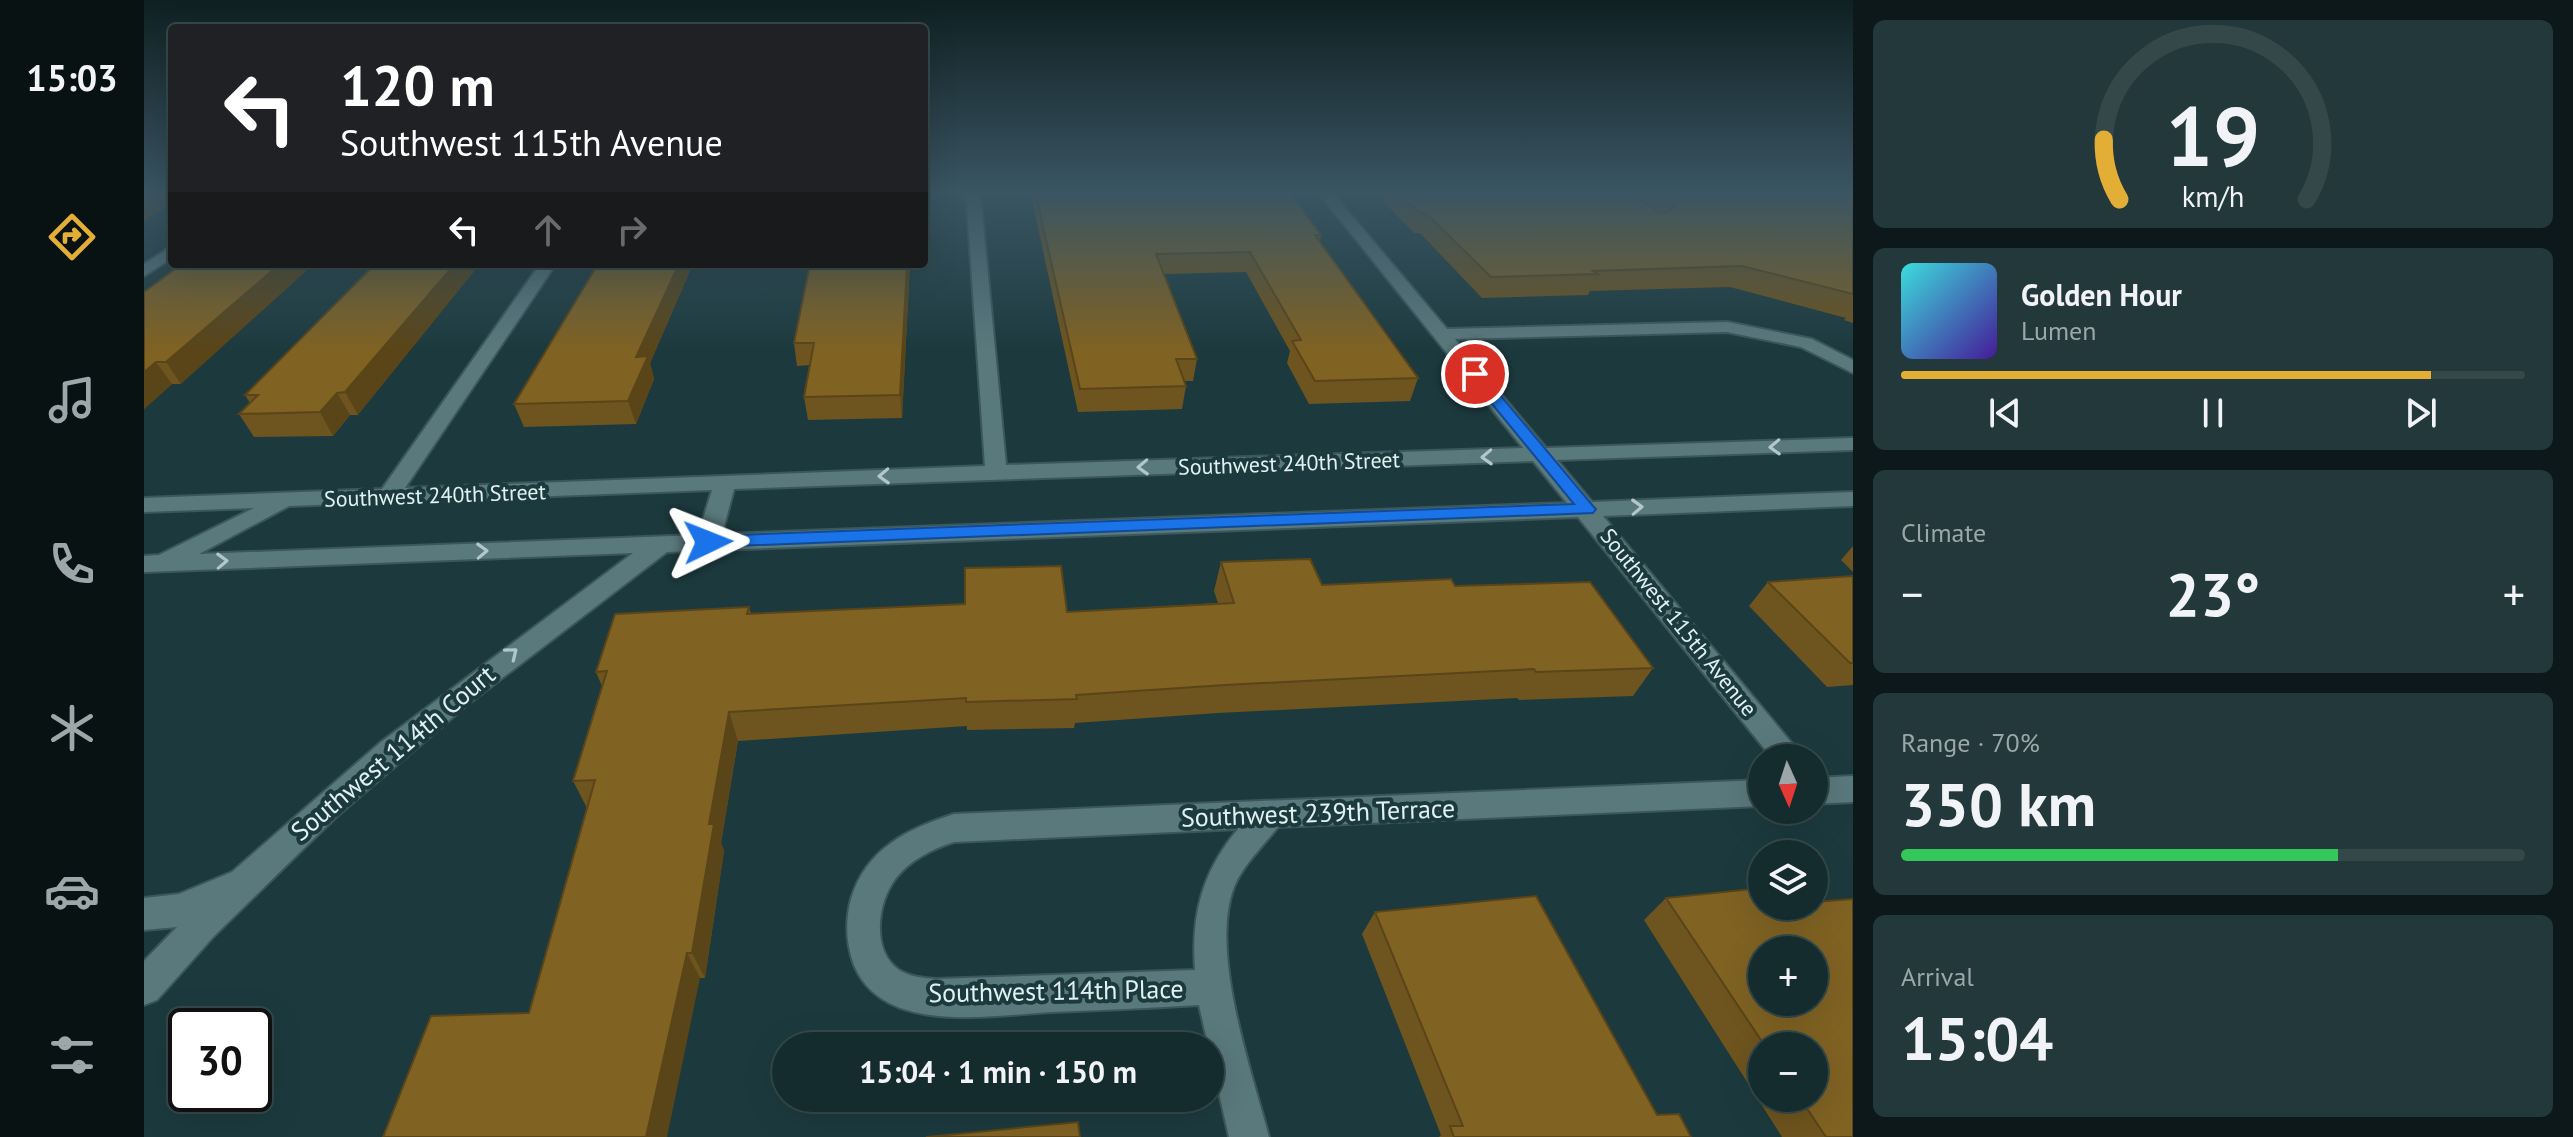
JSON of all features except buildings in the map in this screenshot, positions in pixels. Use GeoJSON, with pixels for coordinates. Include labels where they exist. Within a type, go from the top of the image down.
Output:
{"type":"FeatureCollection","features":[{"type":"Feature","properties":{"kind":"street"},"geometry":{"type":"LineString","coordinates":[[977,244],[996,472]]}},
{"type":"Feature","properties":{"kind":"street","name":"Southwest 115th Avenue"},"geometry":{"type":"LineString","coordinates":[[1368,244],[1778,744]]}},
{"type":"Feature","properties":{"kind":"street"},"geometry":{"type":"LineString","coordinates":[[144,271],[168,254]]}},
{"type":"Feature","properties":{"kind":"street"},"geometry":{"type":"LineString","coordinates":[[388,497],[545,268]]}},
{"type":"Feature","properties":{"kind":"street"},"geometry":{"type":"LineString","coordinates":[[1443,334],[1711,326],[1742,328],[1790,338],[1824,350],[1853,367]]}},
{"type":"Feature","properties":{"kind":"street","name":"Southwest 240th Street"},"geometry":{"type":"LineString","coordinates":[[144,505],[996,472],[1853,444]]}},
{"type":"Feature","properties":{"kind":"street"},"geometry":{"type":"LineString","coordinates":[[708,542],[725,482]]}},
{"type":"Feature","properties":{"kind":"street"},"geometry":{"type":"LineString","coordinates":[[149,570],[663,543],[1853,499]]}},
{"type":"Feature","properties":{"kind":"street"},"geometry":{"type":"LineString","coordinates":[[149,570],[285,501]]}},
{"type":"Feature","properties":{"kind":"street","name":"Southwest 114th Court"},"geometry":{"type":"LineString","coordinates":[[144,987],[306,821],[519,647],[663,543]]}},
{"type":"Feature","properties":{"kind":"street"},"geometry":{"type":"LineString","coordinates":[[1828,790],[1853,789]]}},
{"type":"Feature","properties":{"kind":"street","name":"Southwest 239th Terrace"},"geometry":{"type":"LineString","coordinates":[[885,867],[927,836],[954,828],[1748,794]]}},
{"type":"Feature","properties":{"kind":"street","name":"Southwest 114th Place"},"geometry":{"type":"LineString","coordinates":[[1249,1137],[1214,987],[1210,948],[1211,912],[1218,887],[1230,865],[1270,815]]}},
{"type":"Feature","properties":{"kind":"street","name":"Southwest 114th Place"},"geometry":{"type":"LineString","coordinates":[[885,867],[870,886],[865,952],[874,973],[897,990],[933,998],[973,998],[1214,987]]}},
{"type":"Feature","properties":{"kind":"street"},"geometry":{"type":"LineString","coordinates":[[144,914],[162,915],[204,902],[252,876]]}},
{"type":"Feature","properties":{"kind":"route"},"geometry":{"type":"LineString","coordinates":[[708,542],[1587,509],[1475,374]]}}]}
